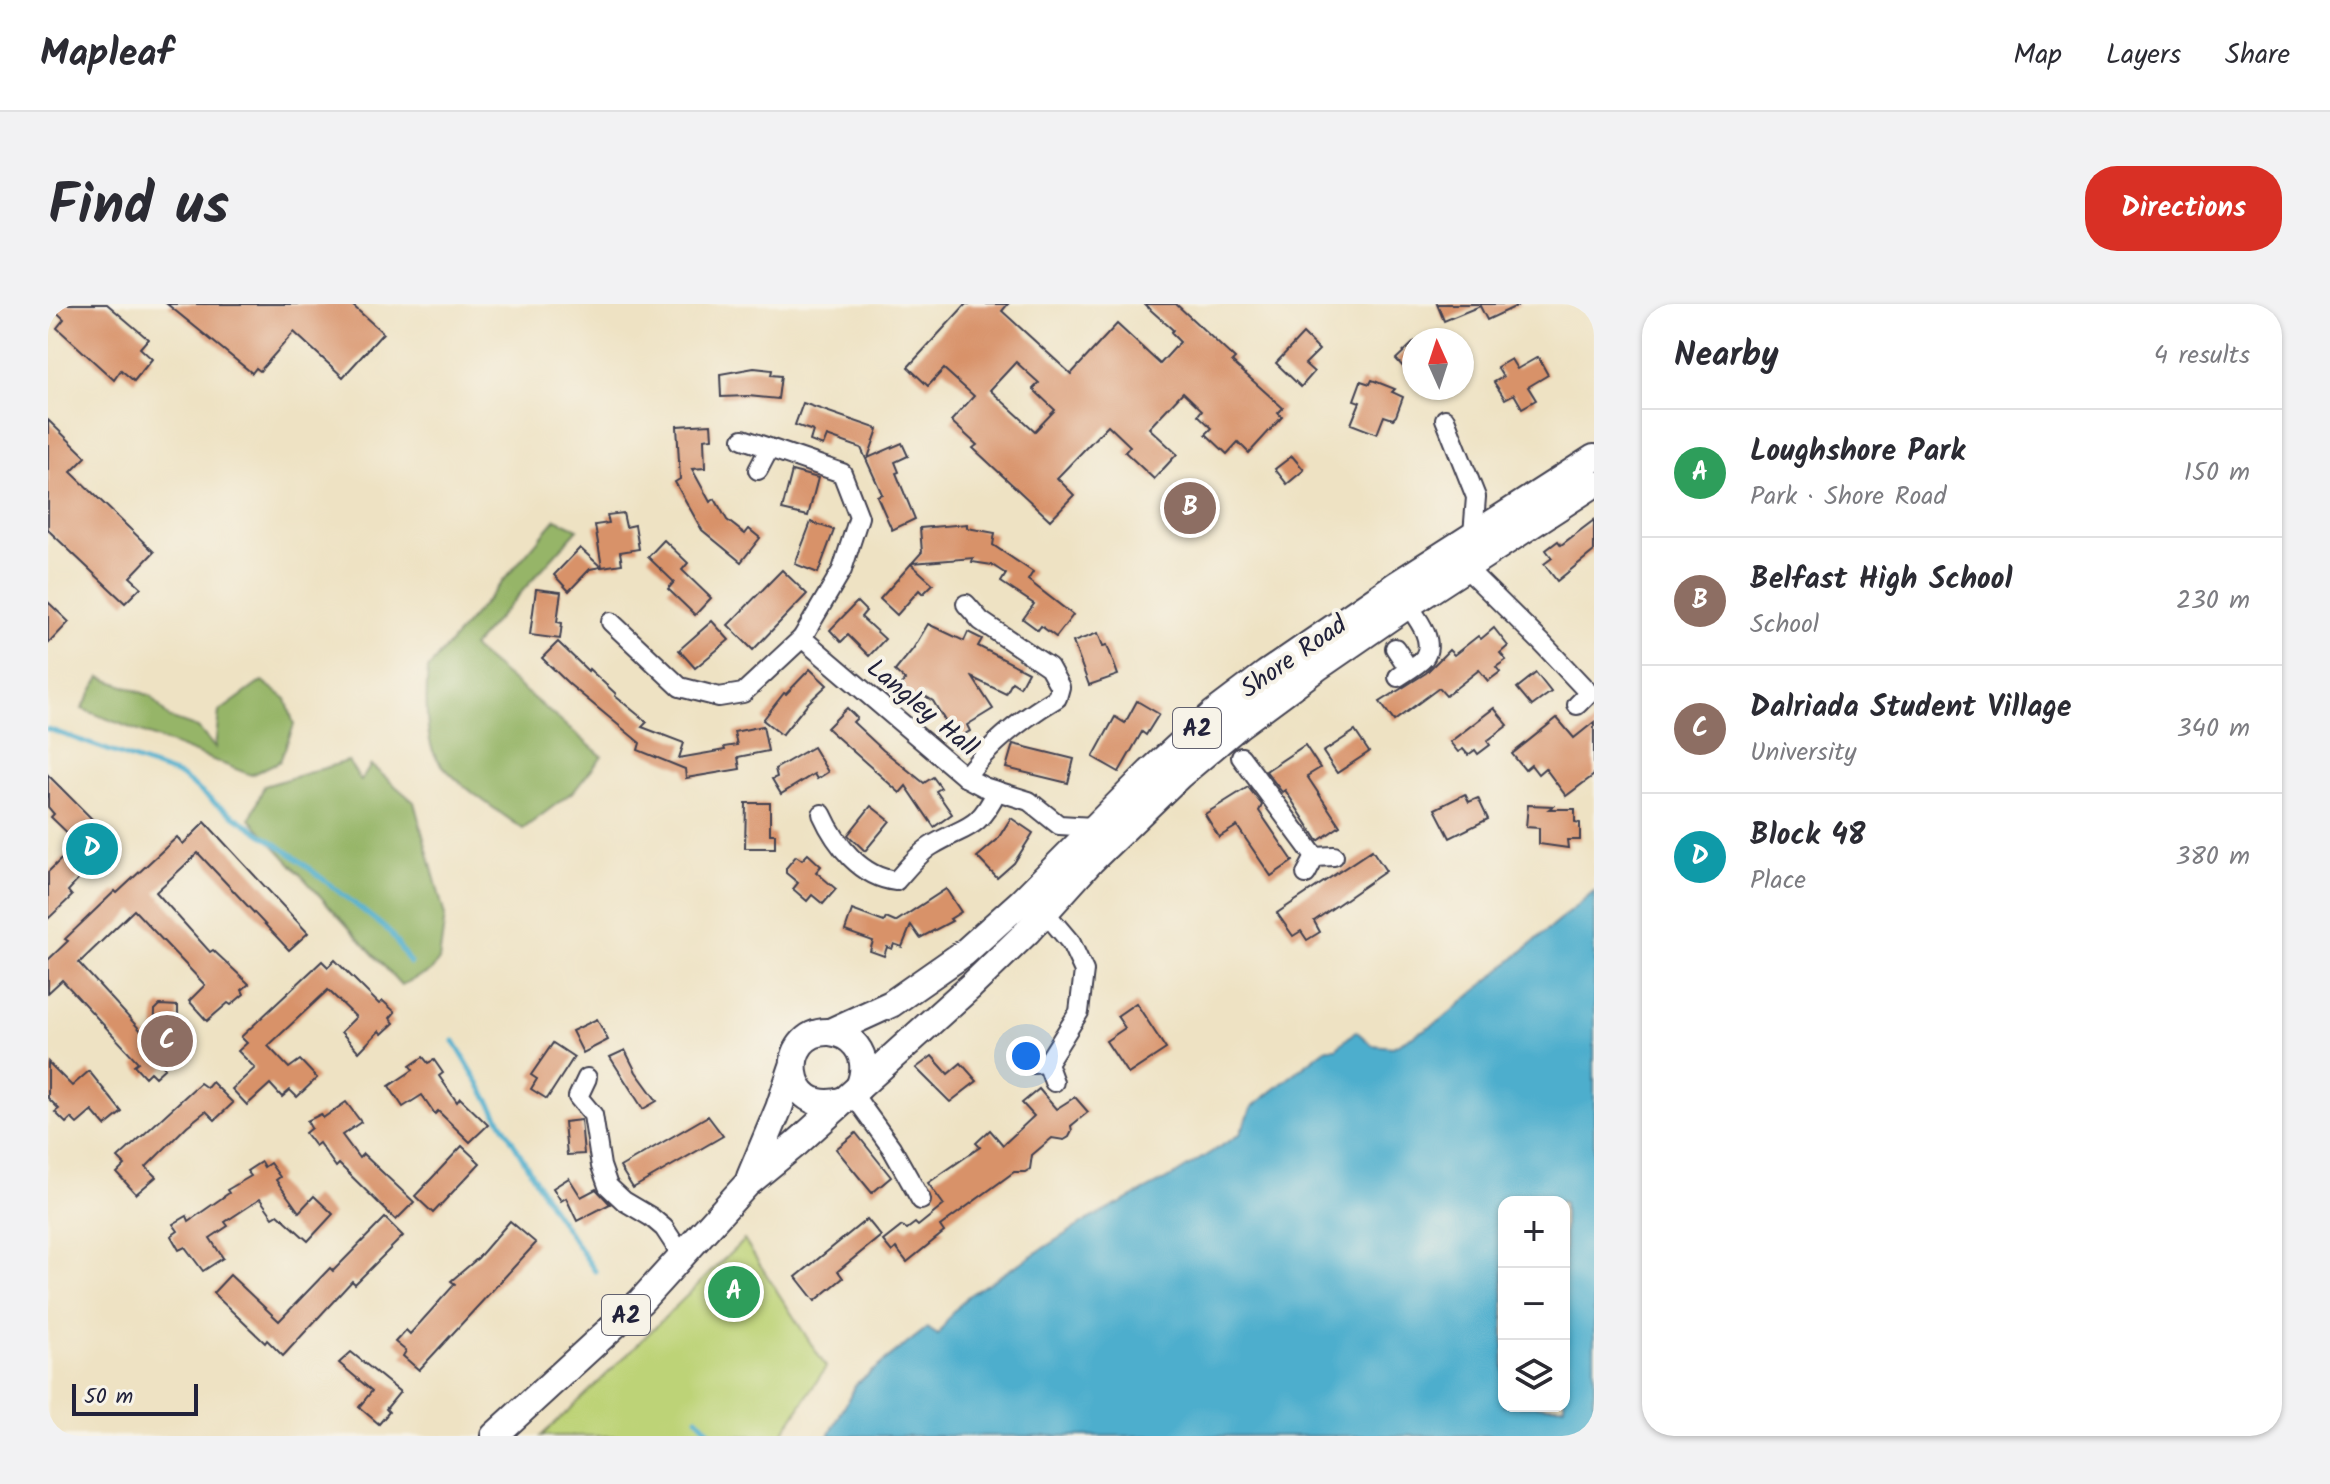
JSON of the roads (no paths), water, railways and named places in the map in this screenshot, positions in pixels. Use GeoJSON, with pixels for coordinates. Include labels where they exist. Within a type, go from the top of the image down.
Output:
{"type":"FeatureCollection","features":[{"type":"Feature","properties":{"kind":"highway","name":"Shore Road"},"geometry":{"type":"LineString","coordinates":[[830,1032],[891,1004],[964,953],[1021,902],[1093,827],[1171,753],[1232,699],[1396,585],[1594,458]]}},
{"type":"Feature","properties":{"kind":"highway","name":"Shore Road"},"geometry":{"type":"LineString","coordinates":[[494,1436],[631,1310],[747,1184],[971,986],[1156,797],[1209,750],[1408,605],[1594,484]]}},
{"type":"Feature","properties":{"kind":"highway","name":"A2"},"geometry":{"type":"LineString","coordinates":[[792,1069],[800,1046],[815,1035],[830,1032]]}},
{"type":"Feature","properties":{"kind":"highway"},"geometry":{"type":"LineString","coordinates":[[792,1069],[794,1079],[805,1096],[824,1104],[851,1093],[864,1067],[857,1047],[841,1034],[830,1032]]}},
{"type":"Feature","properties":{"kind":"highway","name":"Shore Road"},"geometry":{"type":"LineString","coordinates":[[747,1184],[792,1069]]}},
{"type":"Feature","properties":{"kind":"street"},"geometry":{"type":"LineString","coordinates":[[1445,419],[1476,497],[1473,535]]}},
{"type":"Feature","properties":{"kind":"street"},"geometry":{"type":"LineString","coordinates":[[611,622],[680,687],[719,697],[743,693],[802,638],[842,570],[859,517],[842,473],[743,439]]}},
{"type":"Feature","properties":{"kind":"street"},"geometry":{"type":"LineString","coordinates":[[758,470],[769,449]]}},
{"type":"Feature","properties":{"kind":"street"},"geometry":{"type":"LineString","coordinates":[[1476,497],[1494,509],[1509,513]]}},
{"type":"Feature","properties":{"kind":"street"},"geometry":{"type":"LineString","coordinates":[[1466,568],[1589,693],[1577,705]]}},
{"type":"Feature","properties":{"kind":"street"},"geometry":{"type":"LineString","coordinates":[[965,777],[1006,733],[1057,698],[1060,687],[1049,667],[981,621],[966,604]]}},
{"type":"Feature","properties":{"kind":"street"},"geometry":{"type":"LineString","coordinates":[[1395,648],[1403,673],[1424,657],[1427,646],[1421,624],[1408,605]]}},
{"type":"Feature","properties":{"kind":"street","name":"Langley Hall"},"geometry":{"type":"LineString","coordinates":[[802,638],[965,777],[1029,801],[1059,825]]}},
{"type":"Feature","properties":{"kind":"street"},"geometry":{"type":"LineString","coordinates":[[1238,726],[1241,757],[1310,865],[1334,856]]}},
{"type":"Feature","properties":{"kind":"street"},"geometry":{"type":"LineString","coordinates":[[1209,750],[1241,757]]}},
{"type":"Feature","properties":{"kind":"street"},"geometry":{"type":"LineString","coordinates":[[822,814],[831,835],[853,859],[880,879],[896,881],[929,847],[968,828],[985,815],[997,791]]}},
{"type":"Feature","properties":{"kind":"street"},"geometry":{"type":"LineString","coordinates":[[1062,860],[1059,825],[1093,827]]}},
{"type":"Feature","properties":{"kind":"street"},"geometry":{"type":"LineString","coordinates":[[1044,911],[1071,943],[1084,971],[1079,1012],[1040,1063],[1054,1082]]}},
{"type":"Feature","properties":{"kind":"street"},"geometry":{"type":"LineString","coordinates":[[587,1078],[578,1097],[593,1115],[601,1166],[608,1186],[664,1228],[683,1257]]}},
{"type":"Feature","properties":{"kind":"street"},"geometry":{"type":"LineString","coordinates":[[851,1093],[891,1147],[921,1200]]}},
{"type":"Feature","properties":{"kind":"street"},"geometry":{"type":"LineString","coordinates":[[664,1228],[703,1235]]}},
{"type":"Feature","properties":{"kind":"water"},"geometry":{"type":"Polygon","coordinates":[[[1594,891],[1594,1436],[829,1436],[856,1384],[927,1328],[938,1335],[968,1296],[1086,1221],[1175,1175],[1240,1134],[1252,1107],[1327,1048],[1336,1048],[1356,1031],[1372,1045],[1393,1047],[1440,1021],[1594,891]]]}},
{"type":"Feature","properties":{"kind":"waterway"},"geometry":{"type":"LineString","coordinates":[[48,729],[181,776],[216,804],[291,854],[389,931],[410,963]]}},
{"type":"Feature","properties":{"kind":"waterway"},"geometry":{"type":"LineString","coordinates":[[454,1041],[553,1210],[595,1271]]}},
{"type":"Feature","properties":{"kind":"waterway"},"geometry":{"type":"LineString","coordinates":[[697,1418],[714,1436]]}},
{"type":"Feature","properties":{"kind":"place","name":"Belfast High School"},"geometry":{"type":"Point","coordinates":[1190,508]}},
{"type":"Feature","properties":{"kind":"place","name":"Block 48"},"geometry":{"type":"Point","coordinates":[92,849]}},
{"type":"Feature","properties":{"kind":"place","name":"Dalriada Student Village"},"geometry":{"type":"Point","coordinates":[167,1041]}},
{"type":"Feature","properties":{"kind":"place","name":"Loughshore Park"},"geometry":{"type":"Point","coordinates":[734,1292]}}]}
